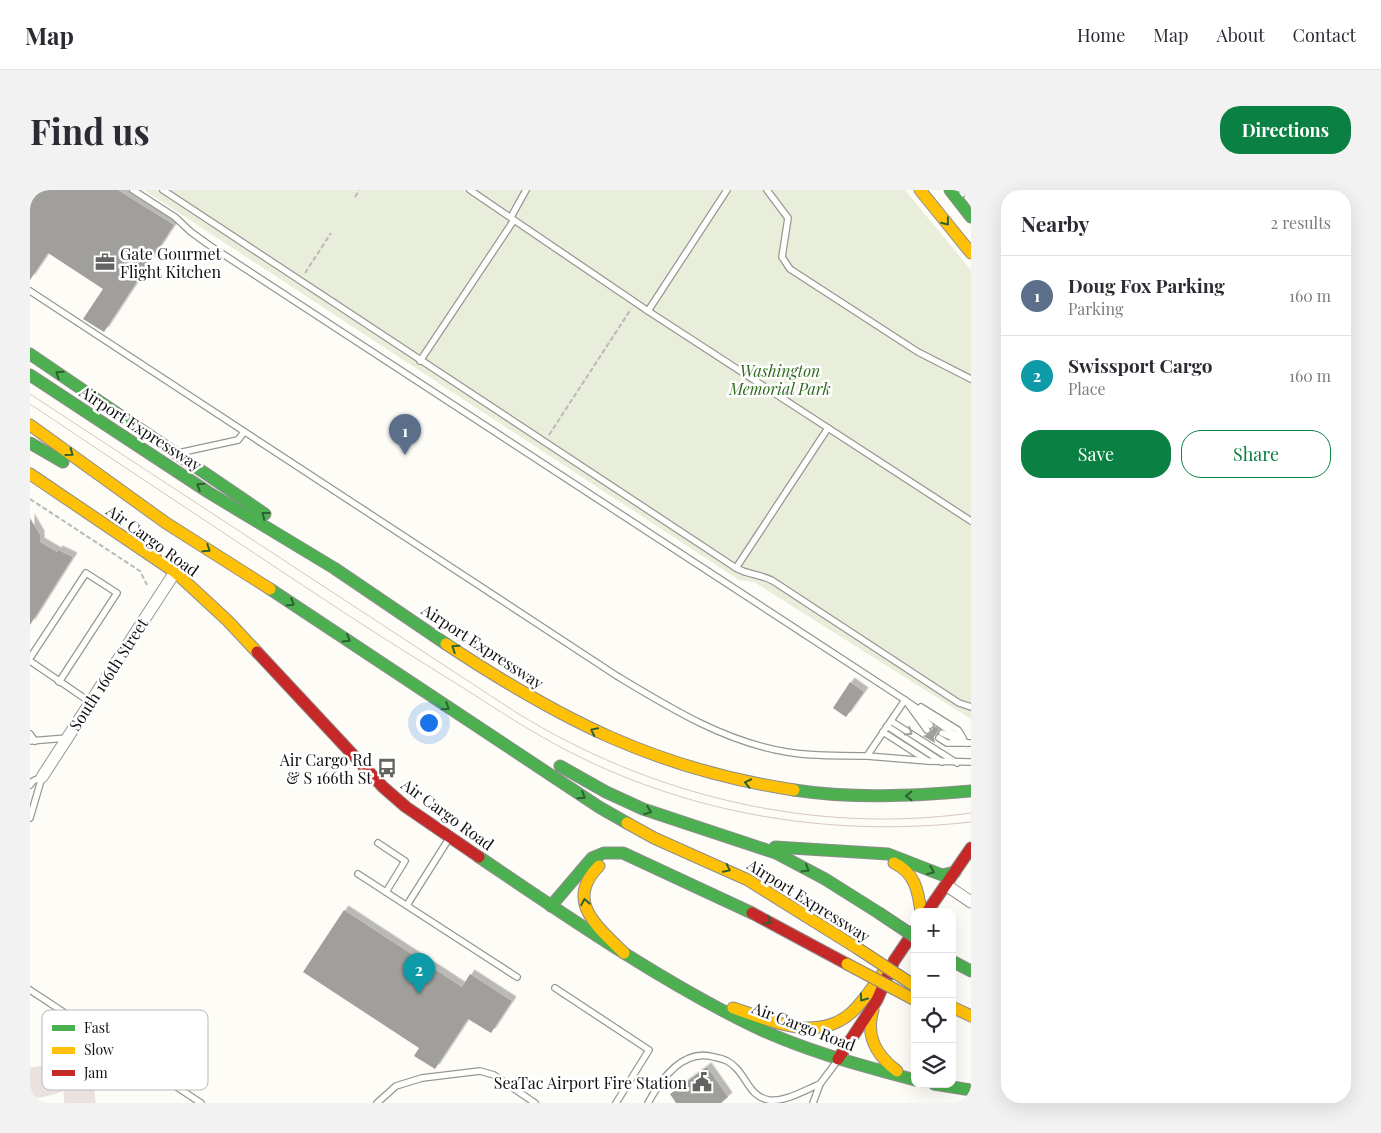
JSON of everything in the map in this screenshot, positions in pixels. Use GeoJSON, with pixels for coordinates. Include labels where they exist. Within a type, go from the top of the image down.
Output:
{"type":"FeatureCollection","features":[{"type":"Feature","properties":{"kind":"main road"},"geometry":{"type":"LineString","coordinates":[[920,190],[971,253]]}},
{"type":"Feature","properties":{"kind":"main road"},"geometry":{"type":"LineString","coordinates":[[953,194],[971,217]]}},
{"type":"Feature","properties":{"kind":"main road"},"geometry":{"type":"LineString","coordinates":[[30,354],[243,497],[332,566]]}},
{"type":"Feature","properties":{"kind":"main road","name":"Airport Expressway"},"geometry":{"type":"LineString","coordinates":[[30,375],[235,509],[332,566],[536,700],[596,732],[646,754],[713,775],[786,790],[868,797],[971,791]]}},
{"type":"Feature","properties":{"kind":"main road","name":"Airport Expressway"},"geometry":{"type":"LineString","coordinates":[[30,425],[166,523],[363,649],[407,682],[599,807],[654,838],[748,880],[911,983]]}},
{"type":"Feature","properties":{"kind":"main road"},"geometry":{"type":"LineString","coordinates":[[30,443],[166,523]]}},
{"type":"Feature","properties":{"kind":"main road","name":"Air Cargo Road"},"geometry":{"type":"LineString","coordinates":[[30,474],[175,572],[228,621],[383,787],[406,807],[552,906],[665,979],[716,1004],[754,1026],[838,1059],[911,1079]]}},
{"type":"Feature","properties":{"kind":"main road"},"geometry":{"type":"LineString","coordinates":[[363,649],[413,672],[560,766],[598,788],[650,812],[788,859],[911,934]]}},
{"type":"Feature","properties":{"kind":"main road"},"geometry":{"type":"LineString","coordinates":[[712,833],[828,858],[887,861],[901,866],[915,879],[919,908]]}},
{"type":"Feature","properties":{"kind":"main road"},"geometry":{"type":"LineString","coordinates":[[781,848],[888,854],[942,875],[956,872]]}},
{"type":"Feature","properties":{"kind":"main road"},"geometry":{"type":"LineString","coordinates":[[930,908],[971,848]]}},
{"type":"Feature","properties":{"kind":"main road"},"geometry":{"type":"LineString","coordinates":[[552,906],[587,862],[604,853],[629,854],[769,921],[911,998]]}},
{"type":"Feature","properties":{"kind":"main road"},"geometry":{"type":"LineString","coordinates":[[624,953],[588,914],[583,896],[589,876],[603,863],[616,860],[677,877]]}},
{"type":"Feature","properties":{"kind":"main road"},"geometry":{"type":"LineString","coordinates":[[716,1004],[759,1015],[789,1027],[806,1030],[827,1027],[851,1012],[894,961],[911,936]]}},
{"type":"Feature","properties":{"kind":"main road"},"geometry":{"type":"LineString","coordinates":[[894,961],[877,1000],[869,1027],[875,1050],[888,1065],[911,1078]]}},
{"type":"Feature","properties":{"kind":"main road"},"geometry":{"type":"LineString","coordinates":[[956,963],[971,971]]}},
{"type":"Feature","properties":{"kind":"main road"},"geometry":{"type":"LineString","coordinates":[[838,1059],[877,1000]]}},
{"type":"Feature","properties":{"kind":"main road"},"geometry":{"type":"LineString","coordinates":[[956,1009],[971,1016]]}},
{"type":"Feature","properties":{"kind":"main road"},"geometry":{"type":"LineString","coordinates":[[956,1016],[971,1020]]}},
{"type":"Feature","properties":{"kind":"main road"},"geometry":{"type":"LineString","coordinates":[[956,1088],[971,1090]]}},
{"type":"Feature","properties":{"kind":"street","name":"South 166th Street"},"geometry":{"type":"LineString","coordinates":[[42,777],[175,572]]}},
{"type":"Feature","properties":{"kind":"street"},"geometry":{"type":"LineString","coordinates":[[946,885],[971,902]]}},
{"type":"Feature","properties":{"kind":"lane"},"geometry":{"type":"LineString","coordinates":[[133,190],[175,217],[209,245],[969,743]]}},
{"type":"Feature","properties":{"kind":"lane"},"geometry":{"type":"LineString","coordinates":[[470,190],[648,311],[971,521]]}},
{"type":"Feature","properties":{"kind":"lane"},"geometry":{"type":"LineString","coordinates":[[420,361],[512,218],[526,190]]}},
{"type":"Feature","properties":{"kind":"lane"},"geometry":{"type":"LineString","coordinates":[[648,311],[727,190]]}},
{"type":"Feature","properties":{"kind":"lane"},"geometry":{"type":"LineString","coordinates":[[767,190],[788,218],[782,257],[790,269],[918,352],[971,379]]}},
{"type":"Feature","properties":{"kind":"lane"},"geometry":{"type":"LineString","coordinates":[[953,194],[967,190]]}},
{"type":"Feature","properties":{"kind":"lane"},"geometry":{"type":"LineString","coordinates":[[167,191],[299,281],[736,568],[747,573],[762,575],[773,581],[959,703],[971,707]]}},
{"type":"Feature","properties":{"kind":"lane"},"geometry":{"type":"LineString","coordinates":[[30,291],[617,676],[685,716],[741,741],[790,753],[867,756],[957,763],[971,762]]}},
{"type":"Feature","properties":{"kind":"lane"},"geometry":{"type":"LineString","coordinates":[[736,568],[828,428]]}},
{"type":"Feature","properties":{"kind":"lane"},"geometry":{"type":"LineString","coordinates":[[176,453],[238,440],[244,432]]}},
{"type":"Feature","properties":{"kind":"lane"},"geometry":{"type":"LineString","coordinates":[[60,682],[117,593],[86,573],[30,660],[60,682],[90,702]]}},
{"type":"Feature","properties":{"kind":"lane"},"geometry":{"type":"LineString","coordinates":[[867,756],[905,700]]}},
{"type":"Feature","properties":{"kind":"lane"},"geometry":{"type":"LineString","coordinates":[[905,700],[928,728]]}},
{"type":"Feature","properties":{"kind":"lane"},"geometry":{"type":"LineString","coordinates":[[887,727],[928,761]]}},
{"type":"Feature","properties":{"kind":"lane"},"geometry":{"type":"LineString","coordinates":[[887,727],[942,762]]}},
{"type":"Feature","properties":{"kind":"lane"},"geometry":{"type":"LineString","coordinates":[[887,727],[957,763]]}},
{"type":"Feature","properties":{"kind":"lane"},"geometry":{"type":"LineString","coordinates":[[30,734],[33,741],[67,738]]}},
{"type":"Feature","properties":{"kind":"lane"},"geometry":{"type":"LineString","coordinates":[[940,735],[947,743],[969,743]]}},
{"type":"Feature","properties":{"kind":"lane"},"geometry":{"type":"LineString","coordinates":[[30,786],[33,781],[42,777]]}},
{"type":"Feature","properties":{"kind":"lane"},"geometry":{"type":"LineString","coordinates":[[30,818],[42,777]]}},
{"type":"Feature","properties":{"kind":"lane"},"geometry":{"type":"LineString","coordinates":[[406,905],[450,837]]}},
{"type":"Feature","properties":{"kind":"lane"},"geometry":{"type":"LineString","coordinates":[[378,844],[405,860],[386,892]]}},
{"type":"Feature","properties":{"kind":"lane"},"geometry":{"type":"LineString","coordinates":[[358,874],[517,977]]}},
{"type":"Feature","properties":{"kind":"lane"},"geometry":{"type":"LineString","coordinates":[[555,988],[649,1050],[616,1103]]}},
{"type":"Feature","properties":{"kind":"lane"},"geometry":{"type":"LineString","coordinates":[[30,990],[60,1010]]}},
{"type":"Feature","properties":{"kind":"lane"},"geometry":{"type":"LineString","coordinates":[[648,1103],[659,1082],[684,1060],[703,1054],[728,1060],[738,1070],[753,1091],[768,1100],[778,1100],[820,1084]]}},
{"type":"Feature","properties":{"kind":"lane"},"geometry":{"type":"LineString","coordinates":[[813,1103],[820,1084],[838,1059]]}},
{"type":"Feature","properties":{"kind":"lane"},"geometry":{"type":"LineString","coordinates":[[377,1103],[396,1086],[422,1078],[480,1071],[494,1075],[535,1103]]}},
{"type":"Feature","properties":{"kind":"lane"},"geometry":{"type":"LineString","coordinates":[[181,1090],[201,1103]]}},
{"type":"Feature","properties":{"kind":"path"},"geometry":{"type":"LineString","coordinates":[[355,197],[359,190]]}},
{"type":"Feature","properties":{"kind":"path"},"geometry":{"type":"LineString","coordinates":[[299,281],[331,233]]}},
{"type":"Feature","properties":{"kind":"path"},"geometry":{"type":"LineString","coordinates":[[544,443],[636,303]]}},
{"type":"Feature","properties":{"kind":"path"},"geometry":{"type":"LineString","coordinates":[[30,499],[140,571],[147,585]]}},
{"type":"Feature","properties":{"kind":"green space","name":"Washington Memorial Park"},"geometry":{"type":"Polygon","coordinates":[[[144,190],[905,190],[971,270],[971,719],[754,582],[739,580],[144,190]]]}},
{"type":"Feature","properties":{"kind":"building","name":"Gate Gourmet Flight Kitchen"},"geometry":{"type":"Polygon","coordinates":[[[30,190],[118,190],[174,225],[104,332],[83,319],[103,289],[48,253],[30,280],[30,190]]]}},
{"type":"Feature","properties":{"kind":"building"},"geometry":{"type":"Polygon","coordinates":[[[30,518],[40,535],[40,542],[57,552],[58,550],[73,557],[30,625],[30,518]]]}},
{"type":"Feature","properties":{"kind":"building"},"geometry":{"type":"Polygon","coordinates":[[[850,682],[864,692],[846,717],[833,708],[850,682]]]}},
{"type":"Feature","properties":{"kind":"building"},"geometry":{"type":"Polygon","coordinates":[[[934,726],[939,729],[934,737],[935,743],[923,736],[930,733],[934,726]]]}},
{"type":"Feature","properties":{"kind":"building"},"geometry":{"type":"Polygon","coordinates":[[[344,910],[462,987],[470,974],[512,1001],[491,1033],[468,1019],[435,1069],[414,1056],[419,1048],[303,972],[344,910]]]}},
{"type":"Feature","properties":{"kind":"building","name":"SeaTac Airport Fire Station"},"geometry":{"type":"Polygon","coordinates":[[[707,1067],[728,1097],[721,1103],[676,1103],[670,1094],[707,1067]]]}},
{"type":"Feature","properties":{"kind":"taxiway"},"geometry":{"type":"LineString","coordinates":[[30,1083],[42,1081]]}},
{"type":"Feature","properties":{"kind":"taxiway"},"geometry":{"type":"LineString","coordinates":[[79,1090],[80,1103]]}},
{"type":"Feature","properties":{"kind":"tram line"},"geometry":{"type":"LineString","coordinates":[[30,394],[517,713],[569,742],[623,767],[678,787],[735,802],[794,813],[852,818],[912,818],[971,813]]}},
{"type":"Feature","properties":{"kind":"tram line"},"geometry":{"type":"LineString","coordinates":[[30,404],[364,626],[523,726],[584,759],[630,779],[677,795],[724,808],[773,818],[822,824],[872,827],[971,822]]}},
{"type":"Feature","properties":{"kind":"traffic: fast"},"geometry":{"type":"LineString","coordinates":[[950,190],[971,217]]}},
{"type":"Feature","properties":{"kind":"traffic: fast"},"geometry":{"type":"LineString","coordinates":[[30,354],[265,514]]}},
{"type":"Feature","properties":{"kind":"traffic: fast"},"geometry":{"type":"LineString","coordinates":[[30,375],[208,492],[334,568],[446,644]]}},
{"type":"Feature","properties":{"kind":"traffic: fast"},"geometry":{"type":"LineString","coordinates":[[30,443],[63,462]]}},
{"type":"Feature","properties":{"kind":"traffic: fast"},"geometry":{"type":"LineString","coordinates":[[270,589],[599,807],[627,823]]}},
{"type":"Feature","properties":{"kind":"traffic: fast"},"geometry":{"type":"LineString","coordinates":[[560,766],[606,792],[643,809],[776,853],[825,879],[879,913]]}},
{"type":"Feature","properties":{"kind":"traffic: fast"},"geometry":{"type":"LineString","coordinates":[[794,790],[860,796],[971,791]]}},
{"type":"Feature","properties":{"kind":"traffic: fast"},"geometry":{"type":"LineString","coordinates":[[775,847],[888,854],[942,875],[955,872]]}},
{"type":"Feature","properties":{"kind":"traffic: fast"},"geometry":{"type":"LineString","coordinates":[[551,906],[592,858],[604,853],[623,853],[752,913]]}},
{"type":"Feature","properties":{"kind":"traffic: fast"},"geometry":{"type":"LineString","coordinates":[[479,857],[648,968],[717,1008],[793,1043],[853,1063],[911,1079]]}},
{"type":"Feature","properties":{"kind":"traffic: fast"},"geometry":{"type":"LineString","coordinates":[[879,913],[911,934]]}},
{"type":"Feature","properties":{"kind":"traffic: fast"},"geometry":{"type":"LineString","coordinates":[[956,963],[971,971]]}},
{"type":"Feature","properties":{"kind":"traffic: fast"},"geometry":{"type":"LineString","coordinates":[[956,1088],[971,1090]]}},
{"type":"Feature","properties":{"kind":"traffic: slow"},"geometry":{"type":"LineString","coordinates":[[920,190],[971,253]]}},
{"type":"Feature","properties":{"kind":"traffic: slow"},"geometry":{"type":"LineString","coordinates":[[30,425],[166,523],[270,589]]}},
{"type":"Feature","properties":{"kind":"traffic: slow"},"geometry":{"type":"LineString","coordinates":[[30,474],[175,572],[228,621],[257,652]]}},
{"type":"Feature","properties":{"kind":"traffic: slow"},"geometry":{"type":"LineString","coordinates":[[446,644],[529,696],[611,738],[654,755],[698,769],[744,781],[794,790]]}},
{"type":"Feature","properties":{"kind":"traffic: slow"},"geometry":{"type":"LineString","coordinates":[[627,823],[654,838],[748,880],[857,948]]}},
{"type":"Feature","properties":{"kind":"traffic: slow"},"geometry":{"type":"LineString","coordinates":[[894,863],[911,877],[917,889],[920,908]]}},
{"type":"Feature","properties":{"kind":"traffic: slow"},"geometry":{"type":"LineString","coordinates":[[599,866],[589,879],[584,891],[584,902],[595,923],[624,953]]}},
{"type":"Feature","properties":{"kind":"traffic: slow"},"geometry":{"type":"LineString","coordinates":[[857,948],[911,983]]}},
{"type":"Feature","properties":{"kind":"traffic: slow"},"geometry":{"type":"LineString","coordinates":[[847,964],[911,998]]}},
{"type":"Feature","properties":{"kind":"traffic: slow"},"geometry":{"type":"LineString","coordinates":[[733,1008],[778,1023],[809,1028],[824,1027],[838,1022],[852,1012],[883,973]]}},
{"type":"Feature","properties":{"kind":"traffic: slow"},"geometry":{"type":"LineString","coordinates":[[956,1009],[971,1016]]}},
{"type":"Feature","properties":{"kind":"traffic: slow"},"geometry":{"type":"LineString","coordinates":[[873,1010],[870,1028],[874,1044],[883,1058],[897,1071]]}},
{"type":"Feature","properties":{"kind":"traffic: jam"},"geometry":{"type":"LineString","coordinates":[[257,652],[383,787],[406,807],[479,857]]}},
{"type":"Feature","properties":{"kind":"traffic: jam"},"geometry":{"type":"LineString","coordinates":[[930,908],[971,848]]}},
{"type":"Feature","properties":{"kind":"traffic: jam"},"geometry":{"type":"LineString","coordinates":[[752,913],[847,964]]}},
{"type":"Feature","properties":{"kind":"traffic: jam"},"geometry":{"type":"LineString","coordinates":[[838,1059],[877,1000],[894,961],[911,936]]}},
{"type":"Feature","properties":{"kind":"place","name":"Gate Gourmet Flight Kitchen"},"geometry":{"type":"Point","coordinates":[105,262]}},
{"type":"Feature","properties":{"kind":"place","name":"Doug Fox Parking"},"geometry":{"type":"Point","coordinates":[405,455]}},
{"type":"Feature","properties":{"kind":"place","name":"Air Cargo Rd & S 166th St"},"geometry":{"type":"Point","coordinates":[387,768]}},
{"type":"Feature","properties":{"kind":"place","name":"Swissport Cargo"},"geometry":{"type":"Point","coordinates":[419,994]}},
{"type":"Feature","properties":{"kind":"place","name":"SeaTac Airport Fire Station"},"geometry":{"type":"Point","coordinates":[702,1082]}}]}
